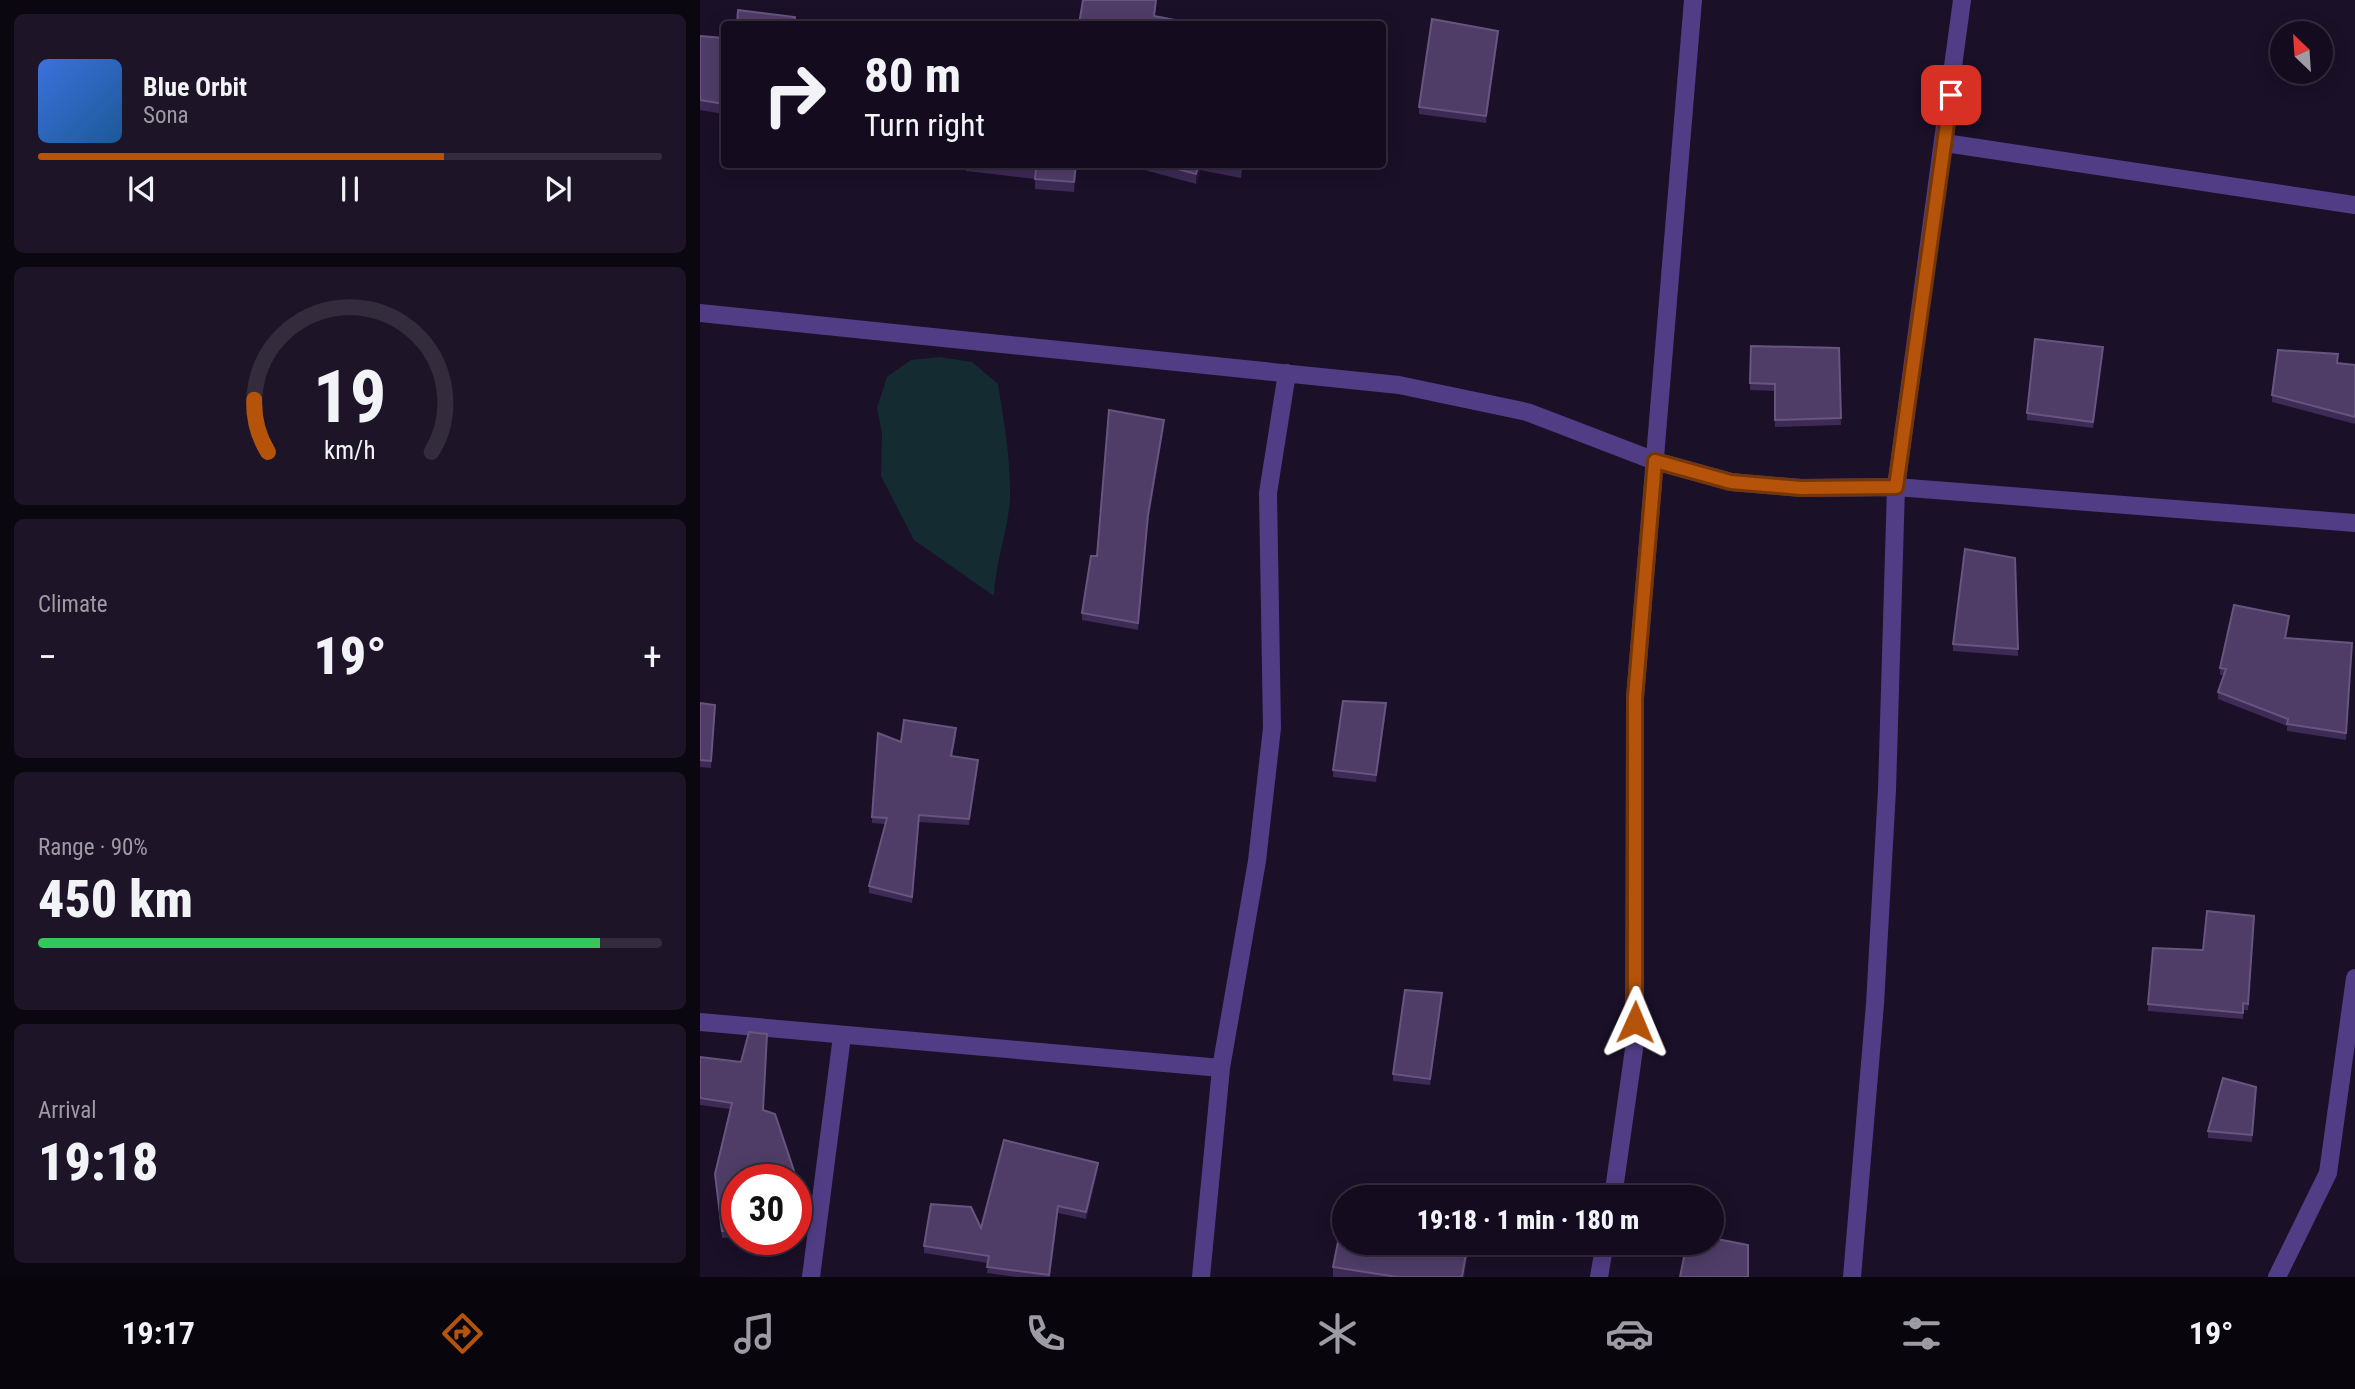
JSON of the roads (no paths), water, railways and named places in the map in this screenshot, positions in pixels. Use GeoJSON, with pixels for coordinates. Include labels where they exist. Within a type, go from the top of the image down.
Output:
{"type":"FeatureCollection","features":[{"type":"Feature","properties":{"kind":"street"},"geometry":{"type":"LineString","coordinates":[[1615,1185],[1634,1049],[1638,768],[1635,698],[1693,0]]}},
{"type":"Feature","properties":{"kind":"street"},"geometry":{"type":"LineString","coordinates":[[1852,1277],[1875,1004],[1888,790],[1896,487],[1945,143],[1962,0]]}},
{"type":"Feature","properties":{"kind":"street"},"geometry":{"type":"LineString","coordinates":[[1945,143],[2355,205]]}},
{"type":"Feature","properties":{"kind":"street"},"geometry":{"type":"LineString","coordinates":[[700,313],[1399,384],[1527,412],[1655,461],[1731,482],[1801,488],[1896,487],[2355,523]]}},
{"type":"Feature","properties":{"kind":"street"},"geometry":{"type":"LineString","coordinates":[[1201,1277],[1221,1068],[1257,861],[1272,728],[1268,493],[1287,373]]}},
{"type":"Feature","properties":{"kind":"street"},"geometry":{"type":"LineString","coordinates":[[2277,1277],[2328,1173],[2355,978]]}},
{"type":"Feature","properties":{"kind":"street"},"geometry":{"type":"LineString","coordinates":[[700,1022],[1221,1068]]}},
{"type":"Feature","properties":{"kind":"street"},"geometry":{"type":"LineString","coordinates":[[811,1277],[842,1036]]}},
{"type":"Feature","properties":{"kind":"street"},"geometry":{"type":"LineString","coordinates":[[1600,1277],[1603,1255]]}}]}
